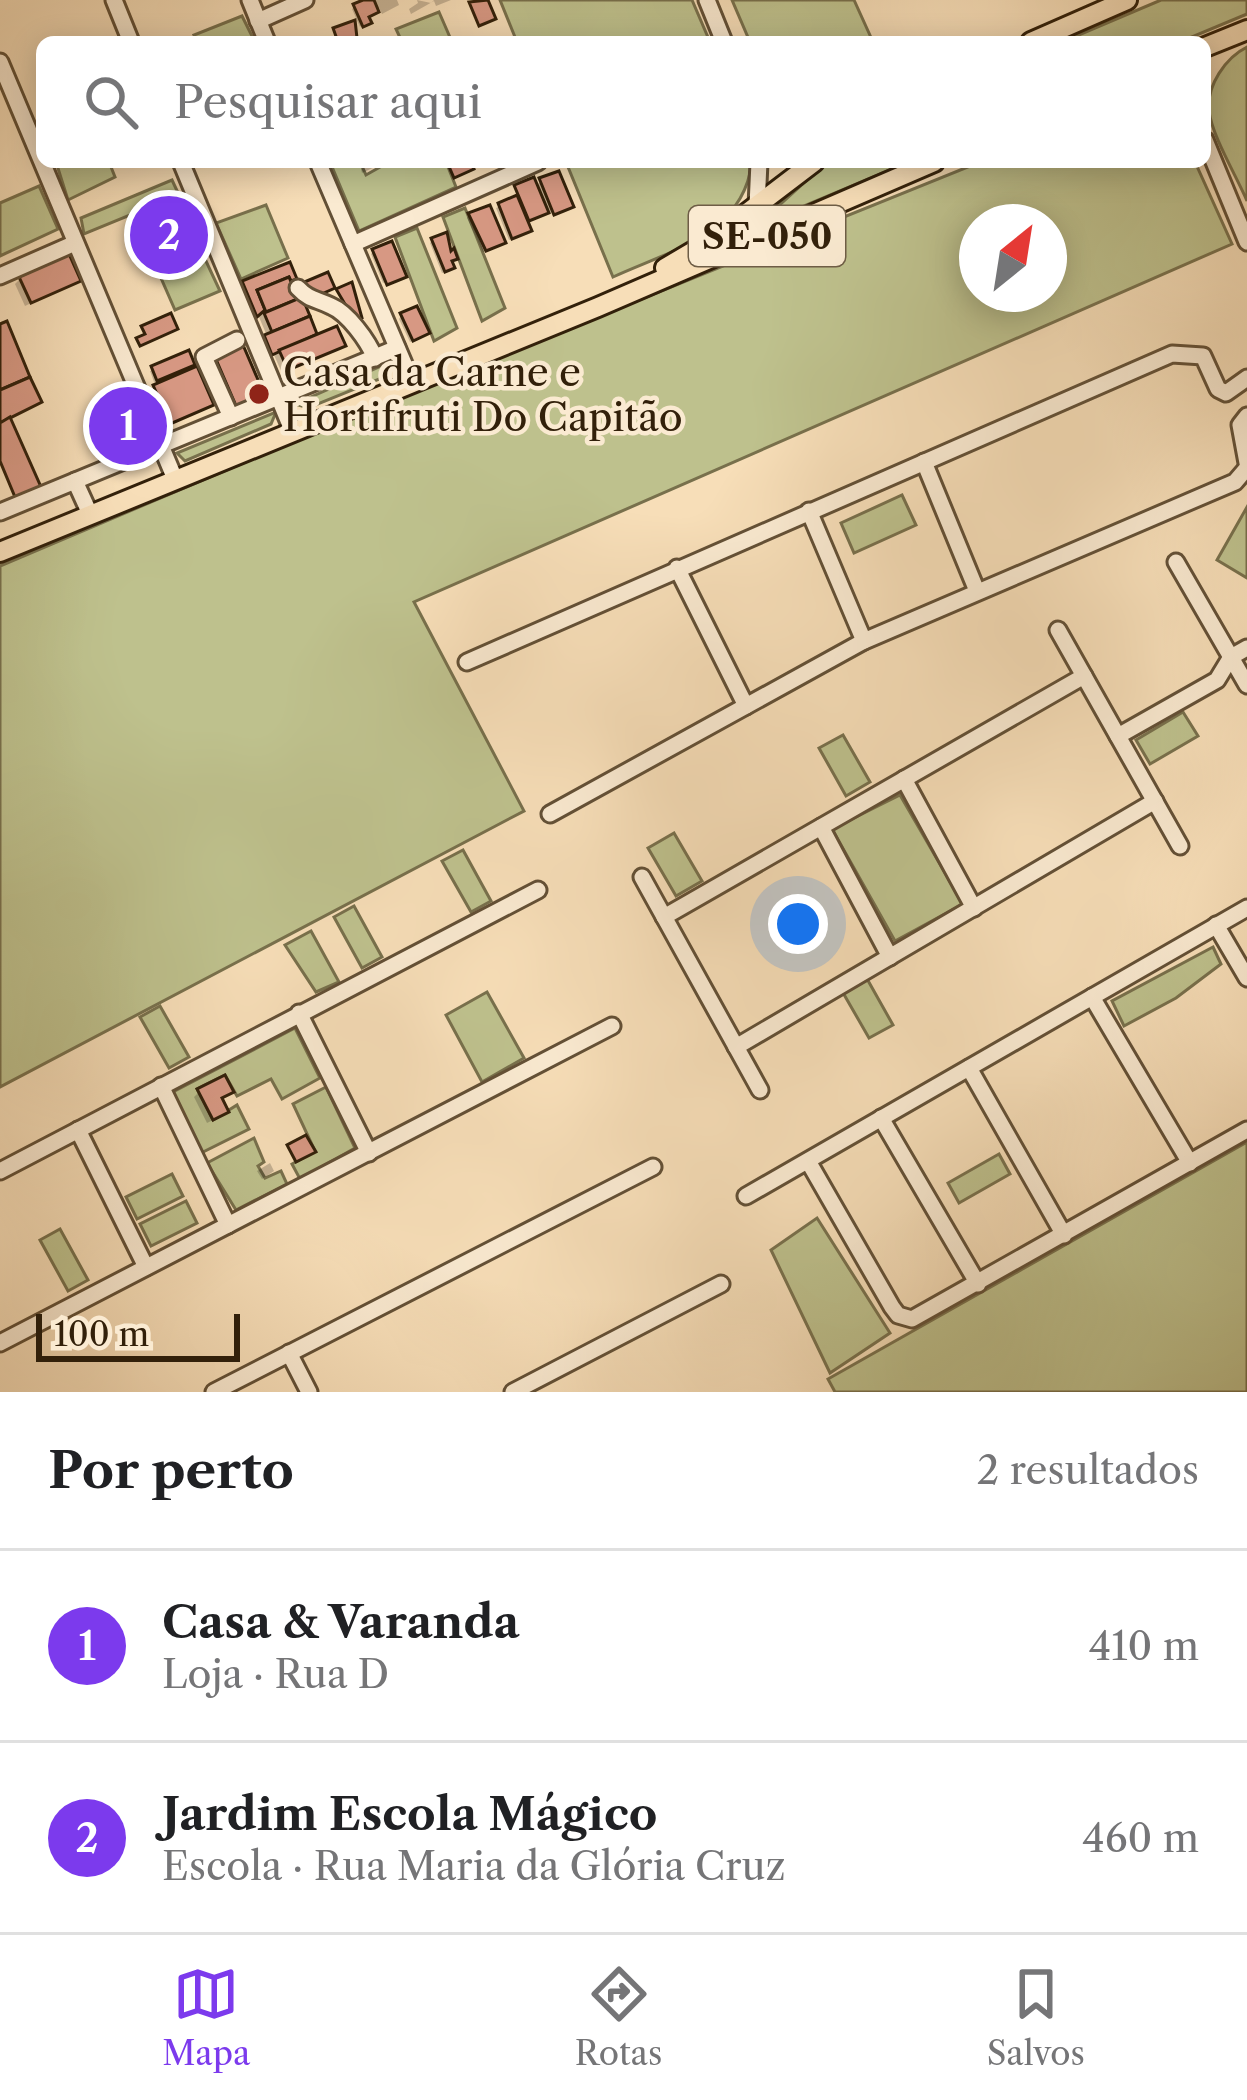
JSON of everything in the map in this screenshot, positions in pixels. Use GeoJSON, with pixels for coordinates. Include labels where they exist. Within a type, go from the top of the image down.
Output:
{"type":"FeatureCollection","features":[{"type":"Feature","properties":{"kind":"main road"},"geometry":{"type":"LineString","coordinates":[[1045,36],[1127,0]]}},
{"type":"Feature","properties":{"kind":"main road"},"geometry":{"type":"LineString","coordinates":[[1211,45],[1247,30]]}},
{"type":"Feature","properties":{"kind":"main road","name":"SE-050"},"geometry":{"type":"LineString","coordinates":[[598,307],[709,242],[800,168]]}},
{"type":"Feature","properties":{"kind":"main road","name":"SE-050"},"geometry":{"type":"LineString","coordinates":[[1,550],[598,307],[920,168]]}},
{"type":"Feature","properties":{"kind":"main road"},"geometry":{"type":"LineString","coordinates":[[757,206],[763,221],[780,230]]}},
{"type":"Feature","properties":{"kind":"street"},"geometry":{"type":"LineString","coordinates":[[114,0],[129,36]]}},
{"type":"Feature","properties":{"kind":"street"},"geometry":{"type":"LineString","coordinates":[[250,0],[265,36]]}},
{"type":"Feature","properties":{"kind":"street"},"geometry":{"type":"LineString","coordinates":[[258,20],[305,0]]}},
{"type":"Feature","properties":{"kind":"street"},"geometry":{"type":"LineString","coordinates":[[706,0],[721,36]]}},
{"type":"Feature","properties":{"kind":"street"},"geometry":{"type":"LineString","coordinates":[[0,62],[36,149]]}},
{"type":"Feature","properties":{"kind":"street"},"geometry":{"type":"LineString","coordinates":[[1211,155],[1247,242]]}},
{"type":"Feature","properties":{"kind":"street"},"geometry":{"type":"LineString","coordinates":[[44,168],[175,479]]}},
{"type":"Feature","properties":{"kind":"street"},"geometry":{"type":"LineString","coordinates":[[184,168],[292,430]]}},
{"type":"Feature","properties":{"kind":"street"},"geometry":{"type":"LineString","coordinates":[[321,168],[411,380]]}},
{"type":"Feature","properties":{"kind":"street"},"geometry":{"type":"LineString","coordinates":[[353,244],[524,168]]}},
{"type":"Feature","properties":{"kind":"street"},"geometry":{"type":"LineString","coordinates":[[757,206],[759,168]]}},
{"type":"Feature","properties":{"kind":"street"},"geometry":{"type":"LineString","coordinates":[[0,276],[75,243]]}},
{"type":"Feature","properties":{"kind":"street"},"geometry":{"type":"LineString","coordinates":[[298,288],[310,300],[339,312],[375,358]]}},
{"type":"Feature","properties":{"kind":"street"},"geometry":{"type":"LineString","coordinates":[[231,417],[204,357],[237,340]]}},
{"type":"Feature","properties":{"kind":"street"},"geometry":{"type":"LineString","coordinates":[[0,512],[397,348]]}},
{"type":"Feature","properties":{"kind":"street"},"geometry":{"type":"LineString","coordinates":[[466,662],[1172,354],[1203,356],[1218,389],[1226,394],[1247,378]]}},
{"type":"Feature","properties":{"kind":"street"},"geometry":{"type":"LineString","coordinates":[[550,814],[864,641],[1234,482],[1247,465],[1240,424],[1247,416]]}},
{"type":"Feature","properties":{"kind":"street"},"geometry":{"type":"LineString","coordinates":[[924,462],[977,592]]}},
{"type":"Feature","properties":{"kind":"street"},"geometry":{"type":"LineString","coordinates":[[75,481],[90,514]]}},
{"type":"Feature","properties":{"kind":"street"},"geometry":{"type":"LineString","coordinates":[[809,511],[864,641]]}},
{"type":"Feature","properties":{"kind":"street"},"geometry":{"type":"LineString","coordinates":[[1177,562],[1246,681]]}},
{"type":"Feature","properties":{"kind":"street"},"geometry":{"type":"LineString","coordinates":[[677,568],[746,706]]}},
{"type":"Feature","properties":{"kind":"street"},"geometry":{"type":"LineString","coordinates":[[1058,630],[1180,846]]}},
{"type":"Feature","properties":{"kind":"street"},"geometry":{"type":"LineString","coordinates":[[1118,736],[1217,680],[1231,657],[1247,648]]}},
{"type":"Feature","properties":{"kind":"street"},"geometry":{"type":"LineString","coordinates":[[664,917],[1084,676]]}},
{"type":"Feature","properties":{"kind":"street"},"geometry":{"type":"LineString","coordinates":[[1217,680],[1246,681]]}},
{"type":"Feature","properties":{"kind":"street"},"geometry":{"type":"LineString","coordinates":[[904,779],[974,908]]}},
{"type":"Feature","properties":{"kind":"street"},"geometry":{"type":"LineString","coordinates":[[736,1047],[1155,801]]}},
{"type":"Feature","properties":{"kind":"street"},"geometry":{"type":"LineString","coordinates":[[821,827],[890,957]]}},
{"type":"Feature","properties":{"kind":"street"},"geometry":{"type":"LineString","coordinates":[[642,877],[760,1090]]}},
{"type":"Feature","properties":{"kind":"street"},"geometry":{"type":"LineString","coordinates":[[0,1171],[538,890]]}},
{"type":"Feature","properties":{"kind":"street"},"geometry":{"type":"LineString","coordinates":[[746,1196],[1247,908]]}},
{"type":"Feature","properties":{"kind":"street"},"geometry":{"type":"LineString","coordinates":[[1216,925],[1247,978]]}},
{"type":"Feature","properties":{"kind":"street"},"geometry":{"type":"LineString","coordinates":[[1092,997],[1190,1163]]}},
{"type":"Feature","properties":{"kind":"street"},"geometry":{"type":"LineString","coordinates":[[299,1013],[369,1153]]}},
{"type":"Feature","properties":{"kind":"street"},"geometry":{"type":"LineString","coordinates":[[0,1342],[612,1026]]}},
{"type":"Feature","properties":{"kind":"street"},"geometry":{"type":"LineString","coordinates":[[969,1068],[1064,1235]]}},
{"type":"Feature","properties":{"kind":"street"},"geometry":{"type":"LineString","coordinates":[[160,1086],[228,1225]]}},
{"type":"Feature","properties":{"kind":"street"},"geometry":{"type":"LineString","coordinates":[[881,1118],[978,1284]]}},
{"type":"Feature","properties":{"kind":"street"},"geometry":{"type":"LineString","coordinates":[[78,1130],[146,1267]]}},
{"type":"Feature","properties":{"kind":"street"},"geometry":{"type":"LineString","coordinates":[[808,1161],[898,1315],[918,1318],[1247,1130]]}},
{"type":"Feature","properties":{"kind":"street"},"geometry":{"type":"LineString","coordinates":[[214,1392],[653,1167]]}},
{"type":"Feature","properties":{"kind":"street"},"geometry":{"type":"LineString","coordinates":[[513,1392],[721,1284]]}},
{"type":"Feature","properties":{"kind":"street"},"geometry":{"type":"LineString","coordinates":[[289,1353],[309,1392]]}},
{"type":"Feature","properties":{"kind":"green space"},"geometry":{"type":"Polygon","coordinates":[[[500,0],[692,0],[707,36],[515,36],[500,0]]]}},
{"type":"Feature","properties":{"kind":"green space"},"geometry":{"type":"Polygon","coordinates":[[[732,0],[854,0],[870,36],[747,36],[732,0]]]}},
{"type":"Feature","properties":{"kind":"green space"},"geometry":{"type":"Polygon","coordinates":[[[1161,0],[1247,0],[1247,14],[1194,36],[1076,36],[1161,0]]]}},
{"type":"Feature","properties":{"kind":"green space"},"geometry":{"type":"Polygon","coordinates":[[[439,12],[449,36],[399,36],[396,29],[439,12]]]}},
{"type":"Feature","properties":{"kind":"green space"},"geometry":{"type":"Polygon","coordinates":[[[242,16],[252,36],[195,36],[242,16]]]}},
{"type":"Feature","properties":{"kind":"green space"},"geometry":{"type":"Polygon","coordinates":[[[1247,47],[1247,201],[1211,118],[1211,92],[1232,58],[1247,47]]]}},
{"type":"Feature","properties":{"kind":"green space"},"geometry":{"type":"Polygon","coordinates":[[[58,168],[111,168],[115,177],[68,200],[58,168]]]}},
{"type":"Feature","properties":{"kind":"green space"},"geometry":{"type":"Polygon","coordinates":[[[333,168],[363,168],[366,175],[378,168],[448,168],[456,187],[359,231],[333,168]]]}},
{"type":"Feature","properties":{"kind":"green space"},"geometry":{"type":"Polygon","coordinates":[[[568,168],[751,168],[735,207],[719,223],[680,248],[613,277],[568,168]]]}},
{"type":"Feature","properties":{"kind":"green space"},"geometry":{"type":"Polygon","coordinates":[[[820,168],[895,168],[778,217],[773,211],[820,168]]]}},
{"type":"Feature","properties":{"kind":"green space"},"geometry":{"type":"Polygon","coordinates":[[[965,168],[1198,168],[1232,244],[414,602],[524,811],[0,1087],[0,566],[392,400],[965,168]]]}},
{"type":"Feature","properties":{"kind":"green space"},"geometry":{"type":"Polygon","coordinates":[[[172,180],[179,195],[84,234],[81,218],[172,180]]]}},
{"type":"Feature","properties":{"kind":"green space"},"geometry":{"type":"Polygon","coordinates":[[[39,186],[58,229],[0,256],[0,203],[39,186]]]}},
{"type":"Feature","properties":{"kind":"green space"},"geometry":{"type":"Polygon","coordinates":[[[266,205],[288,258],[241,279],[216,223],[266,205]]]}},
{"type":"Feature","properties":{"kind":"green space"},"geometry":{"type":"Polygon","coordinates":[[[465,208],[505,308],[482,321],[443,217],[465,208]]]}},
{"type":"Feature","properties":{"kind":"green space"},"geometry":{"type":"Polygon","coordinates":[[[417,228],[457,328],[434,341],[395,237],[417,228]]]}},
{"type":"Feature","properties":{"kind":"green space"},"geometry":{"type":"Polygon","coordinates":[[[205,259],[220,291],[175,310],[161,278],[205,259]]]}},
{"type":"Feature","properties":{"kind":"green space"},"geometry":{"type":"Polygon","coordinates":[[[386,364],[382,378],[308,408],[295,404],[386,364]]]}},
{"type":"Feature","properties":{"kind":"green space"},"geometry":{"type":"Polygon","coordinates":[[[276,412],[271,424],[185,461],[177,453],[276,412]]]}},
{"type":"Feature","properties":{"kind":"green space"},"geometry":{"type":"Polygon","coordinates":[[[902,495],[916,525],[854,553],[841,523],[902,495]]]}},
{"type":"Feature","properties":{"kind":"green space"},"geometry":{"type":"Polygon","coordinates":[[[1247,507],[1247,578],[1217,560],[1247,507]]]}},
{"type":"Feature","properties":{"kind":"green space"},"geometry":{"type":"Polygon","coordinates":[[[1183,712],[1198,736],[1150,764],[1136,740],[1183,712]]]}},
{"type":"Feature","properties":{"kind":"green space"},"geometry":{"type":"Polygon","coordinates":[[[843,735],[870,782],[846,796],[819,748],[843,735]]]}},
{"type":"Feature","properties":{"kind":"green space"},"geometry":{"type":"Polygon","coordinates":[[[900,795],[963,904],[895,941],[832,829],[900,795]]]}},
{"type":"Feature","properties":{"kind":"green space"},"geometry":{"type":"Polygon","coordinates":[[[674,833],[702,881],[676,896],[648,848],[674,833]]]}},
{"type":"Feature","properties":{"kind":"green space"},"geometry":{"type":"Polygon","coordinates":[[[463,850],[491,901],[471,912],[442,861],[463,850]]]}},
{"type":"Feature","properties":{"kind":"green space"},"geometry":{"type":"Polygon","coordinates":[[[354,906],[382,957],[362,968],[334,917],[354,906]]]}},
{"type":"Feature","properties":{"kind":"green space"},"geometry":{"type":"Polygon","coordinates":[[[311,931],[339,982],[316,992],[285,945],[311,931]]]}},
{"type":"Feature","properties":{"kind":"green space"},"geometry":{"type":"Polygon","coordinates":[[[1213,947],[1221,964],[1176,998],[1124,1026],[1112,1001],[1213,947]]]}},
{"type":"Feature","properties":{"kind":"green space"},"geometry":{"type":"Polygon","coordinates":[[[866,977],[893,1025],[869,1038],[842,991],[866,977]]]}},
{"type":"Feature","properties":{"kind":"green space"},"geometry":{"type":"Polygon","coordinates":[[[487,992],[524,1058],[482,1082],[446,1015],[487,992]]]}},
{"type":"Feature","properties":{"kind":"green space"},"geometry":{"type":"Polygon","coordinates":[[[160,1006],[189,1057],[169,1068],[140,1017],[160,1006]]]}},
{"type":"Feature","properties":{"kind":"green space"},"geometry":{"type":"Polygon","coordinates":[[[295,1028],[320,1078],[282,1099],[271,1079],[237,1096],[225,1075],[197,1089],[213,1120],[237,1105],[249,1129],[201,1153],[171,1093],[295,1028]]]}},
{"type":"Feature","properties":{"kind":"green space"},"geometry":{"type":"Polygon","coordinates":[[[326,1087],[355,1148],[300,1179],[292,1164],[315,1151],[293,1104],[326,1087]]]}},
{"type":"Feature","properties":{"kind":"green space"},"geometry":{"type":"Polygon","coordinates":[[[254,1138],[265,1178],[281,1171],[287,1184],[236,1210],[207,1163],[254,1138]]]}},
{"type":"Feature","properties":{"kind":"green space"},"geometry":{"type":"Polygon","coordinates":[[[1247,1142],[1247,1392],[835,1392],[828,1379],[1247,1142]]]}},
{"type":"Feature","properties":{"kind":"green space"},"geometry":{"type":"Polygon","coordinates":[[[999,1154],[1010,1174],[959,1203],[948,1183],[999,1154]]]}},
{"type":"Feature","properties":{"kind":"green space"},"geometry":{"type":"Polygon","coordinates":[[[172,1174],[183,1196],[137,1219],[126,1197],[172,1174]]]}},
{"type":"Feature","properties":{"kind":"green space"},"geometry":{"type":"Polygon","coordinates":[[[186,1201],[197,1223],[151,1246],[140,1224],[186,1201]]]}},
{"type":"Feature","properties":{"kind":"green space"},"geometry":{"type":"Polygon","coordinates":[[[817,1218],[890,1333],[830,1373],[771,1250],[817,1218]]]}},
{"type":"Feature","properties":{"kind":"green space"},"geometry":{"type":"Polygon","coordinates":[[[60,1229],[88,1280],[68,1291],[40,1240],[60,1229]]]}},
{"type":"Feature","properties":{"kind":"building"},"geometry":{"type":"Polygon","coordinates":[[[374,0],[379,12],[363,27],[353,4],[374,0]]]}},
{"type":"Feature","properties":{"kind":"building"},"geometry":{"type":"Polygon","coordinates":[[[488,0],[496,19],[479,26],[469,2],[488,0]]]}},
{"type":"Feature","properties":{"kind":"building"},"geometry":{"type":"Polygon","coordinates":[[[355,20],[357,36],[336,36],[333,28],[355,20]]]}},
{"type":"Feature","properties":{"kind":"building"},"geometry":{"type":"Polygon","coordinates":[[[450,168],[474,168],[474,169],[454,178],[450,168]]]}},
{"type":"Feature","properties":{"kind":"building"},"geometry":{"type":"Polygon","coordinates":[[[559,171],[574,207],[554,215],[539,178],[559,171]]]}},
{"type":"Feature","properties":{"kind":"building"},"geometry":{"type":"Polygon","coordinates":[[[534,177],[549,213],[529,221],[514,185],[534,177]]]}},
{"type":"Feature","properties":{"kind":"building"},"geometry":{"type":"Polygon","coordinates":[[[517,195],[532,231],[512,239],[498,203],[517,195]]]}},
{"type":"Feature","properties":{"kind":"building"},"geometry":{"type":"Polygon","coordinates":[[[490,205],[506,243],[486,251],[468,213],[490,205]]]}},
{"type":"Feature","properties":{"kind":"building"},"geometry":{"type":"Polygon","coordinates":[[[447,232],[458,259],[452,261],[455,268],[445,272],[431,238],[447,232]]]}},
{"type":"Feature","properties":{"kind":"building"},"geometry":{"type":"Polygon","coordinates":[[[392,241],[407,277],[387,285],[372,249],[392,241]]]}},
{"type":"Feature","properties":{"kind":"building"},"geometry":{"type":"Polygon","coordinates":[[[69,254],[81,281],[31,303],[19,277],[69,254]]]}},
{"type":"Feature","properties":{"kind":"building"},"geometry":{"type":"Polygon","coordinates":[[[290,262],[297,279],[289,277],[257,290],[265,310],[257,317],[242,281],[290,262]]]}},
{"type":"Feature","properties":{"kind":"building"},"geometry":{"type":"Polygon","coordinates":[[[328,272],[335,288],[317,296],[302,283],[328,272]]]}},
{"type":"Feature","properties":{"kind":"building"},"geometry":{"type":"Polygon","coordinates":[[[289,277],[298,299],[266,312],[257,290],[289,277]]]}},
{"type":"Feature","properties":{"kind":"building"},"geometry":{"type":"Polygon","coordinates":[[[352,282],[362,318],[355,321],[336,289],[352,282]]]}},
{"type":"Feature","properties":{"kind":"building"},"geometry":{"type":"Polygon","coordinates":[[[302,297],[310,316],[272,332],[264,313],[302,297]]]}},
{"type":"Feature","properties":{"kind":"building"},"geometry":{"type":"Polygon","coordinates":[[[417,306],[430,333],[413,341],[400,313],[417,306]]]}},
{"type":"Feature","properties":{"kind":"building"},"geometry":{"type":"Polygon","coordinates":[[[171,313],[178,329],[140,346],[136,338],[145,334],[141,326],[171,313]]]}},
{"type":"Feature","properties":{"kind":"building"},"geometry":{"type":"Polygon","coordinates":[[[310,316],[317,334],[272,355],[264,335],[310,316]]]}},
{"type":"Feature","properties":{"kind":"building"},"geometry":{"type":"Polygon","coordinates":[[[7,321],[30,377],[0,390],[0,324],[7,321]]]}},
{"type":"Feature","properties":{"kind":"building"},"geometry":{"type":"Polygon","coordinates":[[[337,326],[346,346],[288,370],[279,350],[337,326]]]}},
{"type":"Feature","properties":{"kind":"building"},"geometry":{"type":"Polygon","coordinates":[[[243,345],[265,396],[237,408],[215,357],[243,345]]]}},
{"type":"Feature","properties":{"kind":"building"},"geometry":{"type":"Polygon","coordinates":[[[189,350],[195,365],[157,381],[151,366],[189,350]]]}},
{"type":"Feature","properties":{"kind":"building"},"geometry":{"type":"Polygon","coordinates":[[[197,366],[214,405],[170,424],[153,385],[197,366]]]}},
{"type":"Feature","properties":{"kind":"building"},"geometry":{"type":"Polygon","coordinates":[[[30,377],[42,402],[0,423],[0,390],[30,377]]]}},
{"type":"Feature","properties":{"kind":"building"},"geometry":{"type":"Polygon","coordinates":[[[134,412],[142,433],[123,441],[115,419],[134,412]]]}},
{"type":"Feature","properties":{"kind":"building"},"geometry":{"type":"Polygon","coordinates":[[[10,417],[41,487],[15,497],[0,461],[0,423],[10,417]]]}},
{"type":"Feature","properties":{"kind":"building"},"geometry":{"type":"Polygon","coordinates":[[[108,427],[116,447],[97,454],[90,434],[108,427]]]}},
{"type":"Feature","properties":{"kind":"building"},"geometry":{"type":"Polygon","coordinates":[[[225,1075],[234,1092],[222,1098],[229,1112],[213,1120],[197,1089],[225,1075]]]}},
{"type":"Feature","properties":{"kind":"building"},"geometry":{"type":"Polygon","coordinates":[[[306,1135],[316,1152],[296,1162],[287,1145],[306,1135]]]}},
{"type":"Feature","properties":{"kind":"place","name":"Jardim Escola Mágico"},"geometry":{"type":"Point","coordinates":[169,235]}},
{"type":"Feature","properties":{"kind":"place","name":"Casa da Carne e Hortifruti Do Capitão"},"geometry":{"type":"Point","coordinates":[259,394]}},
{"type":"Feature","properties":{"kind":"place","name":"Casa & Varanda"},"geometry":{"type":"Point","coordinates":[128,426]}}]}
